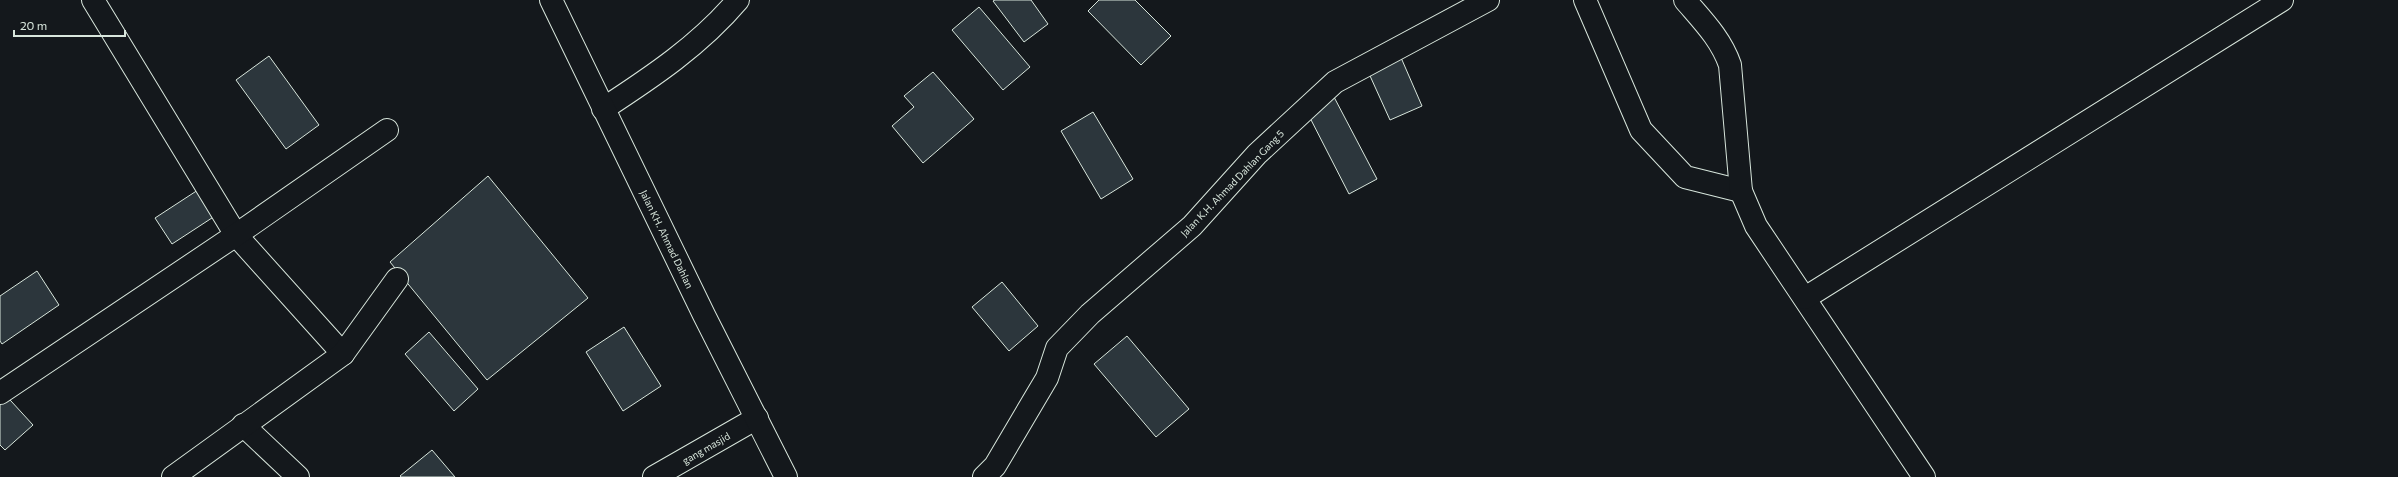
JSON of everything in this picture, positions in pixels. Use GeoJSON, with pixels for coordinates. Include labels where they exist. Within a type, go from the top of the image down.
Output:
{"type":"FeatureCollection","features":[{"type":"Feature","properties":{"kind":"street"},"geometry":{"type":"LineString","coordinates":[[93,0],[236,235],[343,354]]}},
{"type":"Feature","properties":{"kind":"street","name":"Jalan KH. Ahmad Dahlan"},"geometry":{"type":"LineString","coordinates":[[551,0],[602,109],[786,477]]}},
{"type":"Feature","properties":{"kind":"street"},"geometry":{"type":"LineString","coordinates":[[602,109],[668,66],[721,21],[738,0]]}},
{"type":"Feature","properties":{"kind":"street","name":"Jalan K.H. Ahmad Dahlan Gang 5"},"geometry":{"type":"LineString","coordinates":[[984,477],[995,466],[1047,378],[1057,348],[1090,314],[1192,226],[1256,154],[1335,82],[1488,0]]}},
{"type":"Feature","properties":{"kind":"street"},"geometry":{"type":"LineString","coordinates":[[1585,0],[1641,130],[1685,177],[1741,191]]}},
{"type":"Feature","properties":{"kind":"street"},"geometry":{"type":"LineString","coordinates":[[1685,0],[1715,34],[1725,50],[1730,65],[1741,191],[1756,226],[1924,477]]}},
{"type":"Feature","properties":{"kind":"street"},"geometry":{"type":"LineString","coordinates":[[1805,298],[2282,0]]}},
{"type":"Feature","properties":{"kind":"street"},"geometry":{"type":"LineString","coordinates":[[0,393],[236,235],[387,130]]}},
{"type":"Feature","properties":{"kind":"street"},"geometry":{"type":"LineString","coordinates":[[172,477],[343,354],[397,280]]}},
{"type":"Feature","properties":{"kind":"street","name":"gang masjid"},"geometry":{"type":"LineString","coordinates":[[654,477],[757,418]]}},
{"type":"Feature","properties":{"kind":"street"},"geometry":{"type":"LineString","coordinates":[[243,425],[298,477]]}},
{"type":"Feature","properties":{"kind":"building"},"geometry":{"type":"Polygon","coordinates":[[[1031,0],[1048,24],[1024,42],[993,1],[1031,0]]]}},
{"type":"Feature","properties":{"kind":"building"},"geometry":{"type":"Polygon","coordinates":[[[1099,0],[1135,0],[1171,36],[1141,65],[1088,11],[1099,0]]]}},
{"type":"Feature","properties":{"kind":"building"},"geometry":{"type":"Polygon","coordinates":[[[979,7],[1030,67],[1003,90],[952,30],[979,7]]]}},
{"type":"Feature","properties":{"kind":"building"},"geometry":{"type":"Polygon","coordinates":[[[1399,53],[1422,106],[1390,120],[1366,67],[1399,53]]]}},
{"type":"Feature","properties":{"kind":"building"},"geometry":{"type":"Polygon","coordinates":[[[269,56],[319,125],[286,149],[236,80],[269,56]]]}},
{"type":"Feature","properties":{"kind":"building"},"geometry":{"type":"Polygon","coordinates":[[[933,72],[974,119],[923,163],[892,126],[914,107],[904,96],[933,72]]]}},
{"type":"Feature","properties":{"kind":"building"},"geometry":{"type":"Polygon","coordinates":[[[1334,97],[1377,179],[1349,194],[1307,112],[1334,97]]]}},
{"type":"Feature","properties":{"kind":"building"},"geometry":{"type":"Polygon","coordinates":[[[1093,112],[1133,179],[1101,199],[1061,131],[1093,112]]]}},
{"type":"Feature","properties":{"kind":"building"},"geometry":{"type":"Polygon","coordinates":[[[488,176],[588,298],[487,380],[390,262],[488,176]]]}},
{"type":"Feature","properties":{"kind":"building"},"geometry":{"type":"Polygon","coordinates":[[[201,188],[218,214],[172,244],[155,218],[201,188]]]}},
{"type":"Feature","properties":{"kind":"building"},"geometry":{"type":"Polygon","coordinates":[[[37,271],[59,305],[2,344],[0,341],[0,296],[37,271]]]}},
{"type":"Feature","properties":{"kind":"building"},"geometry":{"type":"Polygon","coordinates":[[[1002,282],[1038,326],[1009,351],[972,307],[1002,282]]]}},
{"type":"Feature","properties":{"kind":"building"},"geometry":{"type":"Polygon","coordinates":[[[624,327],[661,386],[623,411],[586,352],[624,327]]]}},
{"type":"Feature","properties":{"kind":"building"},"geometry":{"type":"Polygon","coordinates":[[[429,332],[478,389],[454,411],[405,354],[429,332]]]}},
{"type":"Feature","properties":{"kind":"building"},"geometry":{"type":"Polygon","coordinates":[[[1127,336],[1189,409],[1156,437],[1094,364],[1127,336]]]}},
{"type":"Feature","properties":{"kind":"building"},"geometry":{"type":"Polygon","coordinates":[[[0,389],[33,425],[5,450],[0,445],[0,389]]]}},
{"type":"Feature","properties":{"kind":"building"},"geometry":{"type":"Polygon","coordinates":[[[432,450],[455,477],[400,476],[432,450]]]}}]}
